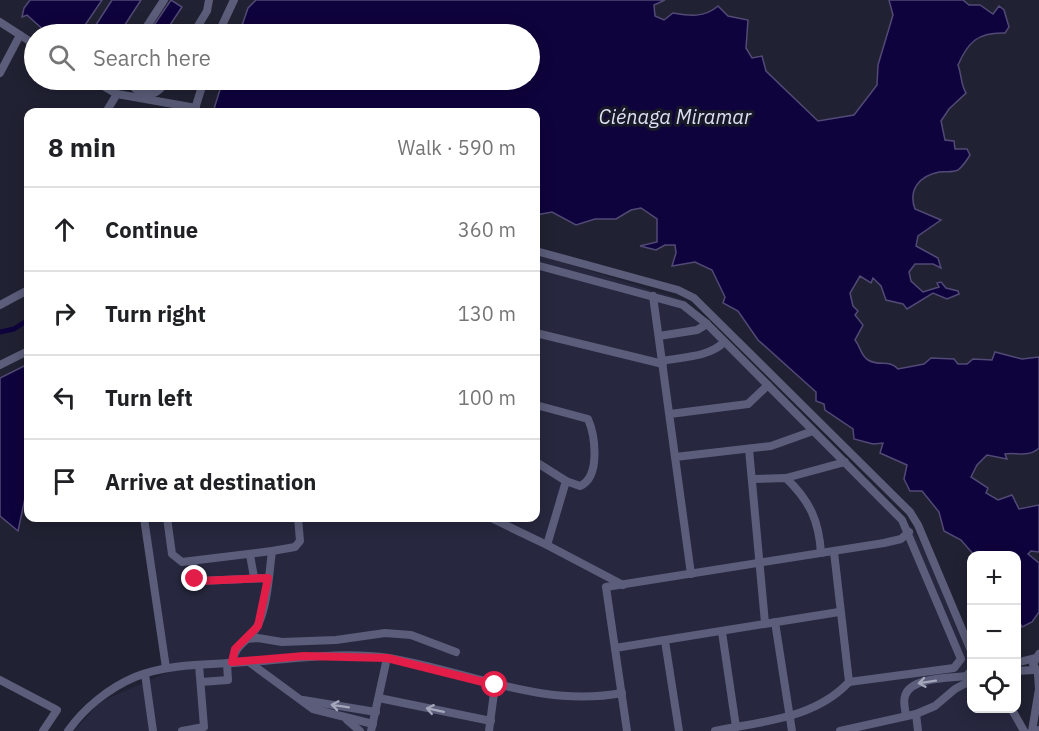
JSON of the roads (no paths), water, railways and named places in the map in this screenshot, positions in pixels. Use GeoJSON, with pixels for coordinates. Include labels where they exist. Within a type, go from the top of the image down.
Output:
{"type":"FeatureCollection","features":[{"type":"Feature","properties":{"kind":"street"},"geometry":{"type":"LineString","coordinates":[[148,24],[164,0]]}},
{"type":"Feature","properties":{"kind":"street"},"geometry":{"type":"LineString","coordinates":[[199,24],[207,11],[209,0]]}},
{"type":"Feature","properties":{"kind":"street"},"geometry":{"type":"LineString","coordinates":[[223,24],[234,0]]}},
{"type":"Feature","properties":{"kind":"street"},"geometry":{"type":"LineString","coordinates":[[0,22],[24,38]]}},
{"type":"Feature","properties":{"kind":"street"},"geometry":{"type":"LineString","coordinates":[[0,73],[20,35]]}},
{"type":"Feature","properties":{"kind":"street"},"geometry":{"type":"LineString","coordinates":[[110,90],[117,94],[185,108]]}},
{"type":"Feature","properties":{"kind":"street"},"geometry":{"type":"LineString","coordinates":[[139,90],[150,94],[160,90]]}},
{"type":"Feature","properties":{"kind":"street"},"geometry":{"type":"LineString","coordinates":[[196,108],[201,90]]}},
{"type":"Feature","properties":{"kind":"street"},"geometry":{"type":"LineString","coordinates":[[108,108],[117,94]]}},
{"type":"Feature","properties":{"kind":"street"},"geometry":{"type":"LineString","coordinates":[[540,252],[678,290],[694,298],[910,512],[918,525],[967,640]]}},
{"type":"Feature","properties":{"kind":"street"},"geometry":{"type":"LineString","coordinates":[[540,266],[683,305],[706,324],[902,520],[959,653],[959,664],[954,668],[849,682],[831,701],[789,717],[715,731]]}},
{"type":"Feature","properties":{"kind":"street"},"geometry":{"type":"LineString","coordinates":[[0,305],[24,292]]}},
{"type":"Feature","properties":{"kind":"street"},"geometry":{"type":"LineString","coordinates":[[653,296],[691,574]]}},
{"type":"Feature","properties":{"kind":"street"},"geometry":{"type":"LineString","coordinates":[[659,336],[697,330],[706,324]]}},
{"type":"Feature","properties":{"kind":"street"},"geometry":{"type":"LineString","coordinates":[[540,334],[662,362],[718,348],[724,342]]}},
{"type":"Feature","properties":{"kind":"street"},"geometry":{"type":"LineString","coordinates":[[0,365],[24,353]]}},
{"type":"Feature","properties":{"kind":"street"},"geometry":{"type":"LineString","coordinates":[[669,414],[748,404],[768,385]]}},
{"type":"Feature","properties":{"kind":"street"},"geometry":{"type":"LineString","coordinates":[[540,406],[589,421],[594,451],[590,475],[583,486],[566,481],[540,465]]}},
{"type":"Feature","properties":{"kind":"street"},"geometry":{"type":"LineString","coordinates":[[675,457],[771,446],[813,430]]}},
{"type":"Feature","properties":{"kind":"street"},"geometry":{"type":"LineString","coordinates":[[749,449],[765,623]]}},
{"type":"Feature","properties":{"kind":"street"},"geometry":{"type":"LineString","coordinates":[[753,479],[786,478],[845,462]]}},
{"type":"Feature","properties":{"kind":"street"},"geometry":{"type":"LineString","coordinates":[[786,478],[803,497],[820,528],[821,553]]}},
{"type":"Feature","properties":{"kind":"street"},"geometry":{"type":"LineString","coordinates":[[547,545],[566,481]]}},
{"type":"Feature","properties":{"kind":"street"},"geometry":{"type":"LineString","coordinates":[[145,522],[166,668]]}},
{"type":"Feature","properties":{"kind":"street"},"geometry":{"type":"LineString","coordinates":[[168,522],[172,554],[182,562],[193,563],[250,555],[298,544],[300,537],[298,522]]}},
{"type":"Feature","properties":{"kind":"street"},"geometry":{"type":"LineString","coordinates":[[499,522],[623,585]]}},
{"type":"Feature","properties":{"kind":"street"},"geometry":{"type":"LineString","coordinates":[[627,731],[606,587],[834,552],[901,539],[909,532]]}},
{"type":"Feature","properties":{"kind":"street"},"geometry":{"type":"LineString","coordinates":[[201,682],[228,680],[229,663],[235,649],[254,632],[261,618],[272,551]]}},
{"type":"Feature","properties":{"kind":"street"},"geometry":{"type":"LineString","coordinates":[[834,552],[839,612],[849,682]]}},
{"type":"Feature","properties":{"kind":"street"},"geometry":{"type":"LineString","coordinates":[[250,555],[254,577]]}},
{"type":"Feature","properties":{"kind":"street"},"geometry":{"type":"LineString","coordinates":[[193,563],[195,579],[199,581],[268,578]]}},
{"type":"Feature","properties":{"kind":"street"},"geometry":{"type":"LineString","coordinates":[[615,648],[839,612]]}},
{"type":"Feature","properties":{"kind":"street"},"geometry":{"type":"LineString","coordinates":[[775,622],[792,731]]}},
{"type":"Feature","properties":{"kind":"street"},"geometry":{"type":"LineString","coordinates":[[962,627],[967,632]]}},
{"type":"Feature","properties":{"kind":"street"},"geometry":{"type":"LineString","coordinates":[[722,632],[736,727]]}},
{"type":"Feature","properties":{"kind":"street"},"geometry":{"type":"LineString","coordinates":[[246,639],[258,638],[282,642],[336,640],[386,633],[411,635],[456,652]]}},
{"type":"Feature","properties":{"kind":"street"},"geometry":{"type":"LineString","coordinates":[[665,641],[679,731]]}},
{"type":"Feature","properties":{"kind":"street"},"geometry":{"type":"LineString","coordinates":[[68,731],[78,717],[107,693],[146,674],[166,668],[304,656],[387,658],[495,685],[556,696],[593,698],[622,693]]}},
{"type":"Feature","properties":{"kind":"street"},"geometry":{"type":"LineString","coordinates":[[1021,662],[1037,656],[1039,689],[1032,731]]}},
{"type":"Feature","properties":{"kind":"street"},"geometry":{"type":"LineString","coordinates":[[249,662],[313,709],[372,727],[387,658]]}},
{"type":"Feature","properties":{"kind":"street"},"geometry":{"type":"LineString","coordinates":[[265,660],[275,683]]}},
{"type":"Feature","properties":{"kind":"street"},"geometry":{"type":"LineString","coordinates":[[182,731],[204,729],[199,665]]}},
{"type":"Feature","properties":{"kind":"street"},"geometry":{"type":"LineString","coordinates":[[1021,671],[1037,673]]}},
{"type":"Feature","properties":{"kind":"street"},"geometry":{"type":"LineString","coordinates":[[146,674],[153,731]]}},
{"type":"Feature","properties":{"kind":"street"},"geometry":{"type":"LineString","coordinates":[[906,715],[904,698],[910,688],[918,683],[967,675]]}},
{"type":"Feature","properties":{"kind":"street"},"geometry":{"type":"LineString","coordinates":[[840,731],[916,714],[935,706],[967,678]]}},
{"type":"Feature","properties":{"kind":"street"},"geometry":{"type":"LineString","coordinates":[[0,681],[57,710],[43,731]]}},
{"type":"Feature","properties":{"kind":"street"},"geometry":{"type":"LineString","coordinates":[[489,731],[495,685]]}},
{"type":"Feature","properties":{"kind":"street"},"geometry":{"type":"LineString","coordinates":[[379,698],[491,721]]}},
{"type":"Feature","properties":{"kind":"street"},"geometry":{"type":"LineString","coordinates":[[303,700],[376,712]]}},
{"type":"Feature","properties":{"kind":"street"},"geometry":{"type":"LineString","coordinates":[[1014,713],[1024,731]]}},
{"type":"Feature","properties":{"kind":"street"},"geometry":{"type":"LineString","coordinates":[[916,714],[918,731]]}},
{"type":"Feature","properties":{"kind":"street"},"geometry":{"type":"LineString","coordinates":[[346,719],[360,731]]}},
{"type":"Feature","properties":{"kind":"water"},"geometry":{"type":"Polygon","coordinates":[[[30,0],[102,0],[86,24],[37,24],[27,15],[22,17],[24,8],[30,0]]]}},
{"type":"Feature","properties":{"kind":"water"},"geometry":{"type":"Polygon","coordinates":[[[112,0],[141,0],[125,24],[96,24],[112,0]]]}},
{"type":"Feature","properties":{"kind":"water"},"geometry":{"type":"Polygon","coordinates":[[[171,0],[182,7],[171,24],[155,24],[171,0]]]}},
{"type":"Feature","properties":{"kind":"water","name":"Ciénaga Miramar"},"geometry":{"type":"Polygon","coordinates":[[[256,0],[665,0],[654,5],[655,16],[664,20],[673,13],[702,14],[718,6],[728,16],[748,20],[746,48],[752,58],[762,56],[766,71],[818,121],[854,115],[877,85],[878,65],[893,15],[889,0],[963,0],[969,5],[980,5],[993,14],[999,6],[1004,10],[1009,27],[1005,33],[988,34],[975,40],[966,50],[958,65],[966,93],[949,109],[941,121],[945,140],[954,141],[955,149],[967,149],[970,155],[958,170],[939,172],[921,180],[913,196],[915,209],[941,220],[918,236],[916,246],[938,258],[941,268],[933,264],[915,264],[909,272],[911,281],[923,292],[939,287],[937,283],[941,282],[946,288],[958,291],[959,294],[947,299],[933,293],[907,309],[903,304],[886,300],[881,286],[873,278],[871,283],[860,276],[850,293],[853,306],[858,311],[855,315],[863,325],[855,340],[863,356],[872,362],[891,364],[898,369],[924,364],[931,358],[954,359],[958,364],[967,364],[973,359],[992,360],[995,352],[1022,359],[1039,357],[1039,448],[1026,454],[1005,454],[1007,459],[987,455],[977,465],[971,477],[988,488],[986,493],[998,500],[1012,495],[1019,509],[1039,505],[1039,552],[1031,551],[1028,554],[1039,563],[1039,612],[1032,622],[1022,627],[1021,625],[1021,551],[971,551],[961,540],[944,531],[939,512],[922,491],[910,491],[904,479],[907,465],[880,453],[883,443],[873,444],[854,439],[853,429],[825,410],[824,404],[816,401],[816,392],[758,340],[738,311],[723,303],[725,297],[712,270],[695,262],[672,266],[676,253],[675,245],[665,245],[656,250],[640,246],[657,242],[657,219],[641,208],[631,210],[616,219],[595,219],[576,225],[552,212],[540,214],[540,108],[214,108],[220,90],[540,90],[540,24],[242,24],[248,8],[256,0]]]}},
{"type":"Feature","properties":{"kind":"water"},"geometry":{"type":"Polygon","coordinates":[[[24,366],[24,503],[18,531],[0,516],[0,378],[24,366]]]}},
{"type":"Feature","properties":{"kind":"waterway"},"geometry":{"type":"LineString","coordinates":[[0,332],[14,329],[24,323]]}}]}
